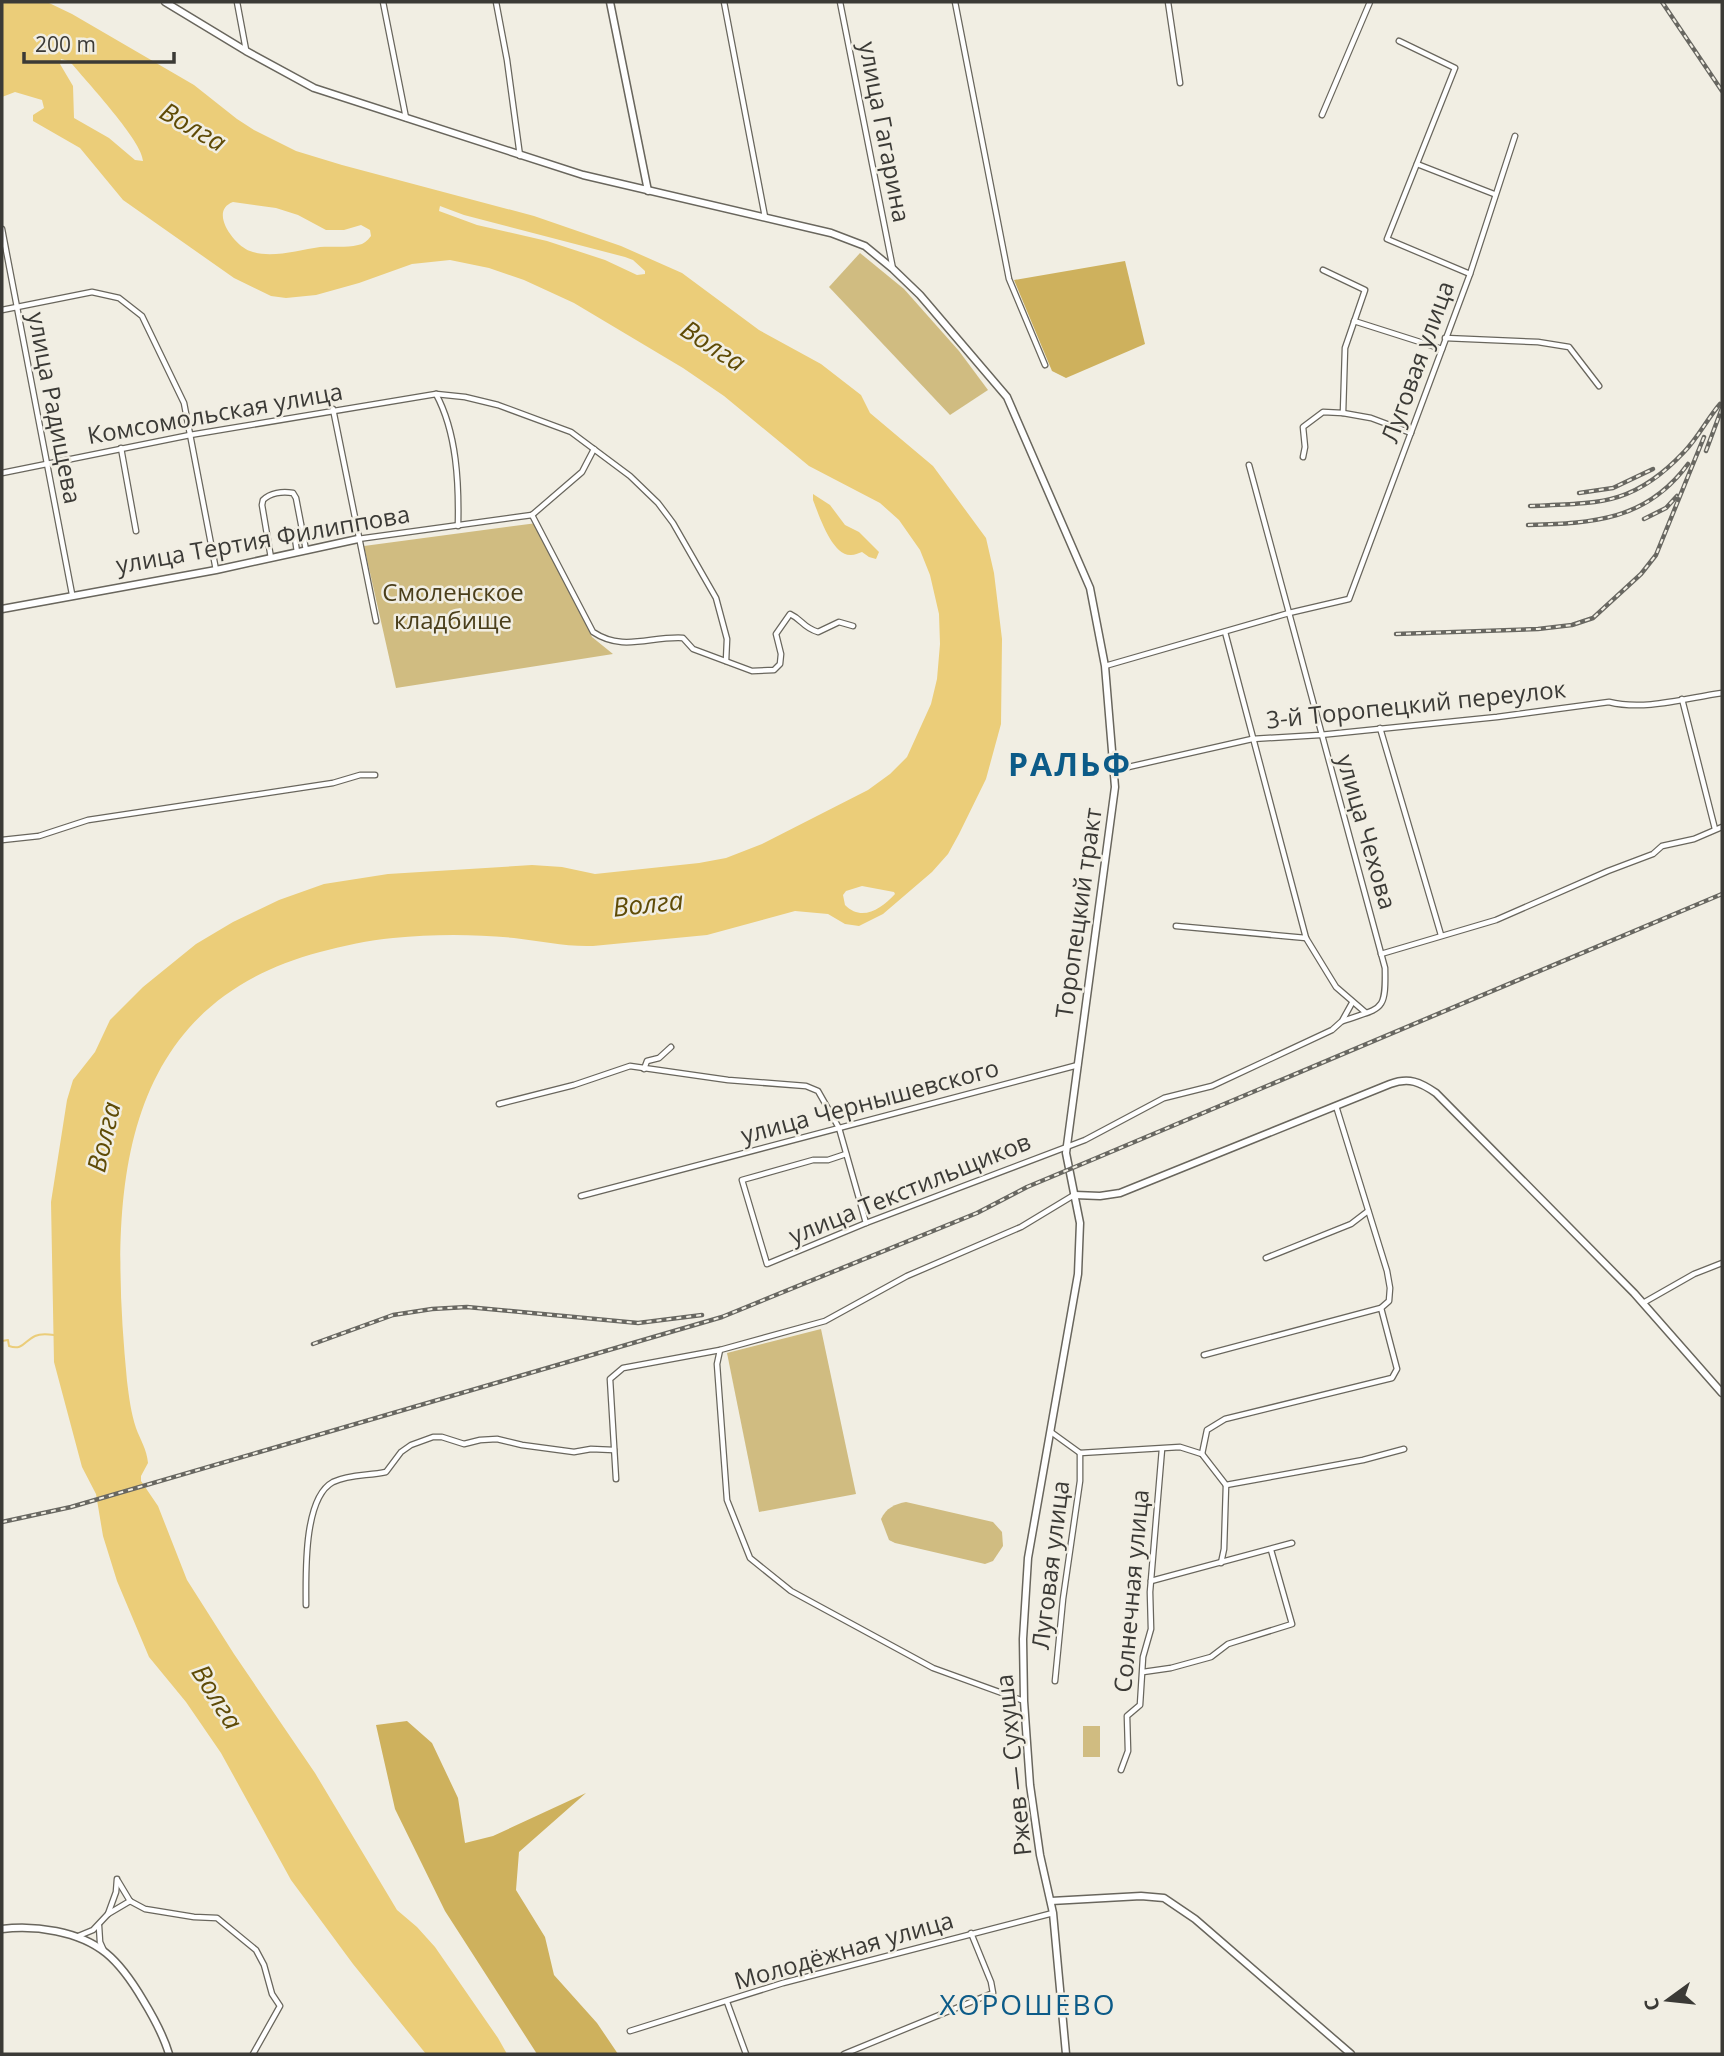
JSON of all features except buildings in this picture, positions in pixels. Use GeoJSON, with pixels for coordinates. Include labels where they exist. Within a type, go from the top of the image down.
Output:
{"type":"FeatureCollection","features":[{"type":"Feature","properties":{"kind":"main road","name":"Торопецкий тракт"},"geometry":{"type":"LineString","coordinates":[[165,2],[314,88],[583,175],[831,233],[865,246],[920,295],[1007,397],[1090,588],[1105,666],[1115,770],[1115,788],[1067,1147],[1068,1170],[1075,1195]]}},
{"type":"Feature","properties":{"kind":"main road"},"geometry":{"type":"LineString","coordinates":[[610,2],[648,191]]}},
{"type":"Feature","properties":{"kind":"main road","name":"улица Тертия Филиппова"},"geometry":{"type":"LineString","coordinates":[[2,609],[72,594],[216,570],[358,539]]}},
{"type":"Feature","properties":{"kind":"main road"},"geometry":{"type":"LineString","coordinates":[[1051,1432],[1078,1274],[1080,1223],[1075,1195],[1120,1194],[1336,1105],[1404,1080],[1417,1081],[1436,1093],[1643,1303],[1722,1393]]}},
{"type":"Feature","properties":{"kind":"main road","name":"Ржев — Сухуша"},"geometry":{"type":"LineString","coordinates":[[1051,1432],[1028,1558],[1023,1639],[1024,1701],[1034,1819],[1054,1913],[1066,2054]]}},
{"type":"Feature","properties":{"kind":"main road"},"geometry":{"type":"LineString","coordinates":[[1051,1900],[1141,1896],[1164,1898],[1195,1919],[1351,2054]]}},
{"type":"Feature","properties":{"kind":"main road"},"geometry":{"type":"LineString","coordinates":[[2,1929],[48,1929],[104,1952],[132,1981],[159,2027],[169,2054]]}},
{"type":"Feature","properties":{"kind":"street"},"geometry":{"type":"LineString","coordinates":[[237,2],[246,51]]}},
{"type":"Feature","properties":{"kind":"street"},"geometry":{"type":"LineString","coordinates":[[383,2],[406,119]]}},
{"type":"Feature","properties":{"kind":"street"},"geometry":{"type":"LineString","coordinates":[[496,2],[520,156]]}},
{"type":"Feature","properties":{"kind":"street"},"geometry":{"type":"LineString","coordinates":[[724,2],[765,218]]}},
{"type":"Feature","properties":{"kind":"street","name":"улица Гагарина"},"geometry":{"type":"LineString","coordinates":[[840,2],[893,270]]}},
{"type":"Feature","properties":{"kind":"street"},"geometry":{"type":"LineString","coordinates":[[955,2],[1009,279],[1045,365]]}},
{"type":"Feature","properties":{"kind":"street"},"geometry":{"type":"LineString","coordinates":[[1168,2],[1180,83]]}},
{"type":"Feature","properties":{"kind":"street"},"geometry":{"type":"LineString","coordinates":[[1322,115],[1370,2]]}},
{"type":"Feature","properties":{"kind":"street"},"geometry":{"type":"LineString","coordinates":[[1399,41],[1455,68],[1387,239],[1470,274]]}},
{"type":"Feature","properties":{"kind":"street","name":"Луговая улица"},"geometry":{"type":"LineString","coordinates":[[1289,613],[1349,599],[1470,274],[1515,136]]}},
{"type":"Feature","properties":{"kind":"street"},"geometry":{"type":"LineString","coordinates":[[1417,164],[1494,194]]}},
{"type":"Feature","properties":{"kind":"street","name":"улица Радищева"},"geometry":{"type":"LineString","coordinates":[[2,229],[72,594]]}},
{"type":"Feature","properties":{"kind":"street"},"geometry":{"type":"LineString","coordinates":[[1323,270],[1365,290],[1345,348],[1343,413]]}},
{"type":"Feature","properties":{"kind":"street"},"geometry":{"type":"LineString","coordinates":[[2,310],[92,292],[119,298],[142,316],[184,403],[216,570]]}},
{"type":"Feature","properties":{"kind":"street"},"geometry":{"type":"LineString","coordinates":[[1354,321],[1441,349]]}},
{"type":"Feature","properties":{"kind":"street"},"geometry":{"type":"LineString","coordinates":[[1445,338],[1569,346],[1599,386]]}},
{"type":"Feature","properties":{"kind":"street"},"geometry":{"type":"LineString","coordinates":[[436,394],[444,409],[453,453],[459,494],[458,527]]}},
{"type":"Feature","properties":{"kind":"street","name":"Комсомольская улица"},"geometry":{"type":"LineString","coordinates":[[2,473],[190,435],[436,394],[465,397],[498,405],[571,432],[606,456],[649,494],[673,523],[716,598],[727,639],[726,662]]}},
{"type":"Feature","properties":{"kind":"street"},"geometry":{"type":"LineString","coordinates":[[333,410],[376,621]]}},
{"type":"Feature","properties":{"kind":"street"},"geometry":{"type":"LineString","coordinates":[[1303,457],[1303,427],[1323,412],[1371,418],[1411,433]]}},
{"type":"Feature","properties":{"kind":"street"},"geometry":{"type":"LineString","coordinates":[[121,448],[136,531]]}},
{"type":"Feature","properties":{"kind":"street"},"geometry":{"type":"LineString","coordinates":[[594,449],[582,472],[532,515],[593,632],[605,640],[619,643],[665,637],[683,638],[693,649],[752,671],[774,670],[780,664],[776,634],[790,614],[806,628],[818,632],[839,622],[853,625]]}},
{"type":"Feature","properties":{"kind":"street","name":"улица Чехова"},"geometry":{"type":"LineString","coordinates":[[1249,465],[1385,968],[1385,998],[1378,1009],[1366,1012]]}},
{"type":"Feature","properties":{"kind":"street"},"geometry":{"type":"LineString","coordinates":[[271,558],[262,500],[272,494],[293,493],[306,550]]}},
{"type":"Feature","properties":{"kind":"street","name":"улица Тертия Филиппова"},"geometry":{"type":"LineString","coordinates":[[358,539],[532,515]]}},
{"type":"Feature","properties":{"kind":"street"},"geometry":{"type":"LineString","coordinates":[[294,532],[297,552]]}},
{"type":"Feature","properties":{"kind":"street"},"geometry":{"type":"LineString","coordinates":[[1105,666],[1289,613]]}},
{"type":"Feature","properties":{"kind":"street"},"geometry":{"type":"LineString","coordinates":[[1225,632],[1307,938],[1318,961],[1336,987],[1366,1012]]}},
{"type":"Feature","properties":{"kind":"street","name":"3-й Торопецкий переулок"},"geometry":{"type":"LineString","coordinates":[[1115,770],[1252,739],[1497,717],[1609,702],[1625,706],[1722,693]]}},
{"type":"Feature","properties":{"kind":"street"},"geometry":{"type":"LineString","coordinates":[[1682,699],[1715,829]]}},
{"type":"Feature","properties":{"kind":"street"},"geometry":{"type":"LineString","coordinates":[[1380,728],[1441,935]]}},
{"type":"Feature","properties":{"kind":"street"},"geometry":{"type":"LineString","coordinates":[[2,840],[39,836],[88,820],[333,783],[360,775],[374,775]]}},
{"type":"Feature","properties":{"kind":"street"},"geometry":{"type":"LineString","coordinates":[[1381,954],[1496,920],[1653,854],[1662,846],[1693,839],[1722,827]]}},
{"type":"Feature","properties":{"kind":"street"},"geometry":{"type":"LineString","coordinates":[[1176,926],[1307,938]]}},
{"type":"Feature","properties":{"kind":"street"},"geometry":{"type":"LineString","coordinates":[[1342,1021],[1352,1003]]}},
{"type":"Feature","properties":{"kind":"street"},"geometry":{"type":"LineString","coordinates":[[1342,1021],[1366,1012]]}},
{"type":"Feature","properties":{"kind":"street","name":"улица Текстильщиков"},"geometry":{"type":"LineString","coordinates":[[846,1154],[828,1160],[813,1160],[742,1180],[767,1264],[866,1223],[1067,1147],[1164,1098],[1212,1086],[1317,1039],[1342,1021]]}},
{"type":"Feature","properties":{"kind":"street"},"geometry":{"type":"LineString","coordinates":[[644,1069],[647,1061],[659,1058],[671,1047]]}},
{"type":"Feature","properties":{"kind":"street","name":"улица Чернышевского"},"geometry":{"type":"LineString","coordinates":[[581,1196],[1078,1065]]}},
{"type":"Feature","properties":{"kind":"street"},"geometry":{"type":"LineString","coordinates":[[499,1104],[574,1085],[630,1066],[727,1080],[806,1087],[818,1091],[839,1128],[866,1223]]}},
{"type":"Feature","properties":{"kind":"street"},"geometry":{"type":"LineString","coordinates":[[1204,1355],[1381,1308],[1389,1301],[1390,1288],[1336,1105]]}},
{"type":"Feature","properties":{"kind":"street"},"geometry":{"type":"LineString","coordinates":[[616,1479],[610,1379],[623,1368],[720,1350],[825,1321],[907,1276],[1021,1227],[1075,1195]]}},
{"type":"Feature","properties":{"kind":"street"},"geometry":{"type":"LineString","coordinates":[[1266,1258],[1351,1224],[1368,1211]]}},
{"type":"Feature","properties":{"kind":"street"},"geometry":{"type":"LineString","coordinates":[[1643,1303],[1694,1274],[1722,1263]]}},
{"type":"Feature","properties":{"kind":"street"},"geometry":{"type":"LineString","coordinates":[[1202,1454],[1207,1430],[1225,1419],[1392,1378],[1397,1369],[1381,1308]]}},
{"type":"Feature","properties":{"kind":"street"},"geometry":{"type":"LineString","coordinates":[[720,1350],[717,1364],[727,1500],[750,1558],[791,1591],[933,1668],[1024,1701]]}},
{"type":"Feature","properties":{"kind":"street"},"geometry":{"type":"LineString","coordinates":[[1051,1432],[1080,1452],[1180,1447],[1202,1454],[1226,1485],[1224,1549],[1220,1564]]}},
{"type":"Feature","properties":{"kind":"street"},"geometry":{"type":"LineString","coordinates":[[306,1605],[313,1512],[319,1496],[330,1484],[345,1477],[386,1472],[401,1452],[433,1437],[464,1444],[497,1439],[574,1452],[591,1449],[614,1450]]}},
{"type":"Feature","properties":{"kind":"street","name":"Солнечная улица"},"geometry":{"type":"LineString","coordinates":[[1121,1770],[1128,1751],[1127,1716],[1140,1705],[1143,1657],[1151,1629],[1150,1581],[1162,1449]]}},
{"type":"Feature","properties":{"kind":"street"},"geometry":{"type":"LineString","coordinates":[[1226,1485],[1363,1460],[1404,1449]]}},
{"type":"Feature","properties":{"kind":"street","name":"Луговая улица"},"geometry":{"type":"LineString","coordinates":[[1055,1681],[1063,1599],[1080,1482],[1080,1452]]}},
{"type":"Feature","properties":{"kind":"street"},"geometry":{"type":"LineString","coordinates":[[1150,1581],[1292,1543]]}},
{"type":"Feature","properties":{"kind":"street"},"geometry":{"type":"LineString","coordinates":[[1143,1672],[1171,1668],[1211,1657],[1228,1644],[1292,1624],[1271,1550]]}},
{"type":"Feature","properties":{"kind":"street"},"geometry":{"type":"LineString","coordinates":[[74,1938],[99,1925],[108,1914],[116,1892],[117,1879],[130,1901],[145,1909],[217,1918],[256,1950],[264,1965],[272,1994],[280,2006],[253,2054]]}},
{"type":"Feature","properties":{"kind":"street"},"geometry":{"type":"LineString","coordinates":[[108,1914],[130,1901]]}},
{"type":"Feature","properties":{"kind":"street","name":"Молодёжная улица"},"geometry":{"type":"LineString","coordinates":[[630,2031],[783,1983],[1054,1913]]}},
{"type":"Feature","properties":{"kind":"street"},"geometry":{"type":"LineString","coordinates":[[99,1925],[100,1942],[104,1952]]}},
{"type":"Feature","properties":{"kind":"street","name":"Молодёжная улица"},"geometry":{"type":"LineString","coordinates":[[844,2054],[993,1993],[971,1933]]}},
{"type":"Feature","properties":{"kind":"street","name":"Молодёжная улица"},"geometry":{"type":"LineString","coordinates":[[727,2002],[746,2054]]}},
{"type":"Feature","properties":{"kind":"green space"},"geometry":{"type":"Polygon","coordinates":[[[860,253],[904,289],[959,351],[988,390],[950,415],[829,287],[860,253]]]}},
{"type":"Feature","properties":{"kind":"green space","name":"Смоленское кладбище"},"geometry":{"type":"Polygon","coordinates":[[[537,523],[592,637],[613,654],[396,688],[364,546],[537,523]]]}},
{"type":"Feature","properties":{"kind":"green space"},"geometry":{"type":"Polygon","coordinates":[[[821,1329],[856,1494],[759,1512],[727,1353],[821,1329]]]}},
{"type":"Feature","properties":{"kind":"green space"},"geometry":{"type":"Polygon","coordinates":[[[906,1502],[993,1522],[1002,1532],[1003,1546],[993,1561],[985,1564],[895,1543],[889,1540],[881,1519],[891,1507],[906,1502]]]}},
{"type":"Feature","properties":{"kind":"green space"},"geometry":{"type":"Polygon","coordinates":[[[1083,1726],[1100,1726],[1100,1757],[1083,1757],[1083,1726]]]}},
{"type":"Feature","properties":{"kind":"shaded area"},"geometry":{"type":"Polygon","coordinates":[[[1125,261],[1145,344],[1066,378],[1052,371],[1014,280],[1125,261]]]}},
{"type":"Feature","properties":{"kind":"shaded area"},"geometry":{"type":"Polygon","coordinates":[[[407,1721],[432,1743],[458,1798],[465,1843],[493,1836],[586,1793],[519,1852],[516,1890],[545,1937],[554,1975],[597,2023],[618,2054],[537,2054],[445,1911],[395,1809],[376,1725],[407,1721]]]}},
{"type":"Feature","properties":{"kind":"water","name":"Волга"},"geometry":{"type":"Polygon","coordinates":[[[2,2],[47,2],[194,85],[254,130],[296,151],[534,216],[621,246],[682,273],[759,330],[821,364],[861,395],[870,413],[933,466],[986,538],[994,573],[1002,639],[1001,724],[986,779],[948,854],[932,872],[883,914],[859,926],[845,924],[828,914],[795,911],[707,935],[593,946],[499,937],[438,935],[374,940],[320,952],[251,979],[199,1017],[163,1065],[139,1120],[125,1182],[121,1247],[122,1314],[130,1405],[148,1463],[141,1481],[158,1506],[187,1580],[315,1773],[397,1910],[435,1947],[507,2054],[426,2054],[353,1964],[291,1880],[221,1753],[186,1702],[149,1657],[117,1581],[103,1536],[96,1494],[82,1467],[54,1362],[51,1202],[67,1100],[73,1080],[95,1052],[110,1020],[143,987],[196,944],[233,922],[279,900],[324,884],[388,874],[532,865],[562,867],[595,874],[726,858],[762,844],[868,790],[907,757],[931,704],[937,679],[940,644],[939,614],[930,575],[920,550],[899,520],[880,503],[809,466],[724,396],[683,368],[574,303],[524,280],[489,268],[450,260],[412,264],[316,295],[286,298],[271,296],[234,278],[123,200],[80,148],[33,121],[33,115],[44,108],[42,100],[15,92],[2,97],[2,2]],[[61,59],[60,64],[73,86],[74,118],[109,138],[135,160],[143,161],[134,140],[72,64],[61,59]],[[233,202],[226,206],[223,220],[231,236],[244,248],[258,253],[276,254],[320,247],[353,246],[364,243],[371,236],[370,230],[361,225],[344,230],[326,230],[298,215],[276,208],[233,202]],[[440,206],[439,211],[477,225],[547,241],[605,260],[637,275],[645,274],[633,260],[625,257],[464,215],[440,206]],[[862,886],[846,891],[843,895],[845,905],[858,913],[878,909],[895,894],[862,886]]]}},
{"type":"Feature","properties":{"kind":"water"},"geometry":{"type":"Polygon","coordinates":[[[813,494],[830,505],[845,525],[859,532],[879,552],[876,559],[862,552],[844,554],[838,549],[823,524],[813,494]]]}},
{"type":"Feature","properties":{"kind":"waterway"},"geometry":{"type":"LineString","coordinates":[[2,1341],[8,1340],[9,1346],[17,1347],[37,1335],[54,1335]]}},
{"type":"Feature","properties":{"kind":"railway"},"geometry":{"type":"LineString","coordinates":[[1662,2],[1722,91]]}},
{"type":"Feature","properties":{"kind":"railway"},"geometry":{"type":"LineString","coordinates":[[1530,506],[1596,502],[1631,492],[1648,483],[1684,452],[1720,404]]}},
{"type":"Feature","properties":{"kind":"railway"},"geometry":{"type":"LineString","coordinates":[[1706,451],[1722,408]]}},
{"type":"Feature","properties":{"kind":"railway"},"geometry":{"type":"LineString","coordinates":[[1396,634],[1538,629],[1572,625],[1593,618],[1641,574],[1656,555],[1704,437]]}},
{"type":"Feature","properties":{"kind":"railway"},"geometry":{"type":"LineString","coordinates":[[1528,525],[1596,520],[1636,508],[1672,483],[1688,464]]}},
{"type":"Feature","properties":{"kind":"railway"},"geometry":{"type":"LineString","coordinates":[[1579,493],[1613,488],[1653,469]]}},
{"type":"Feature","properties":{"kind":"railway"},"geometry":{"type":"LineString","coordinates":[[1644,519],[1666,508],[1677,496]]}},
{"type":"Feature","properties":{"kind":"railway"},"geometry":{"type":"LineString","coordinates":[[2,1522],[71,1507],[722,1317],[977,1213],[1027,1187],[1722,894]]}},
{"type":"Feature","properties":{"kind":"railway"},"geometry":{"type":"LineString","coordinates":[[313,1344],[393,1315],[432,1309],[467,1307],[638,1323],[702,1315]]}},
{"type":"Feature","properties":{"kind":"district","name":"РАЛЬФ"},"geometry":{"type":"Point","coordinates":[1070,765]}},
{"type":"Feature","properties":{"kind":"district","name":"ХОРОШЕВО"},"geometry":{"type":"Point","coordinates":[1028,2005]}}]}
